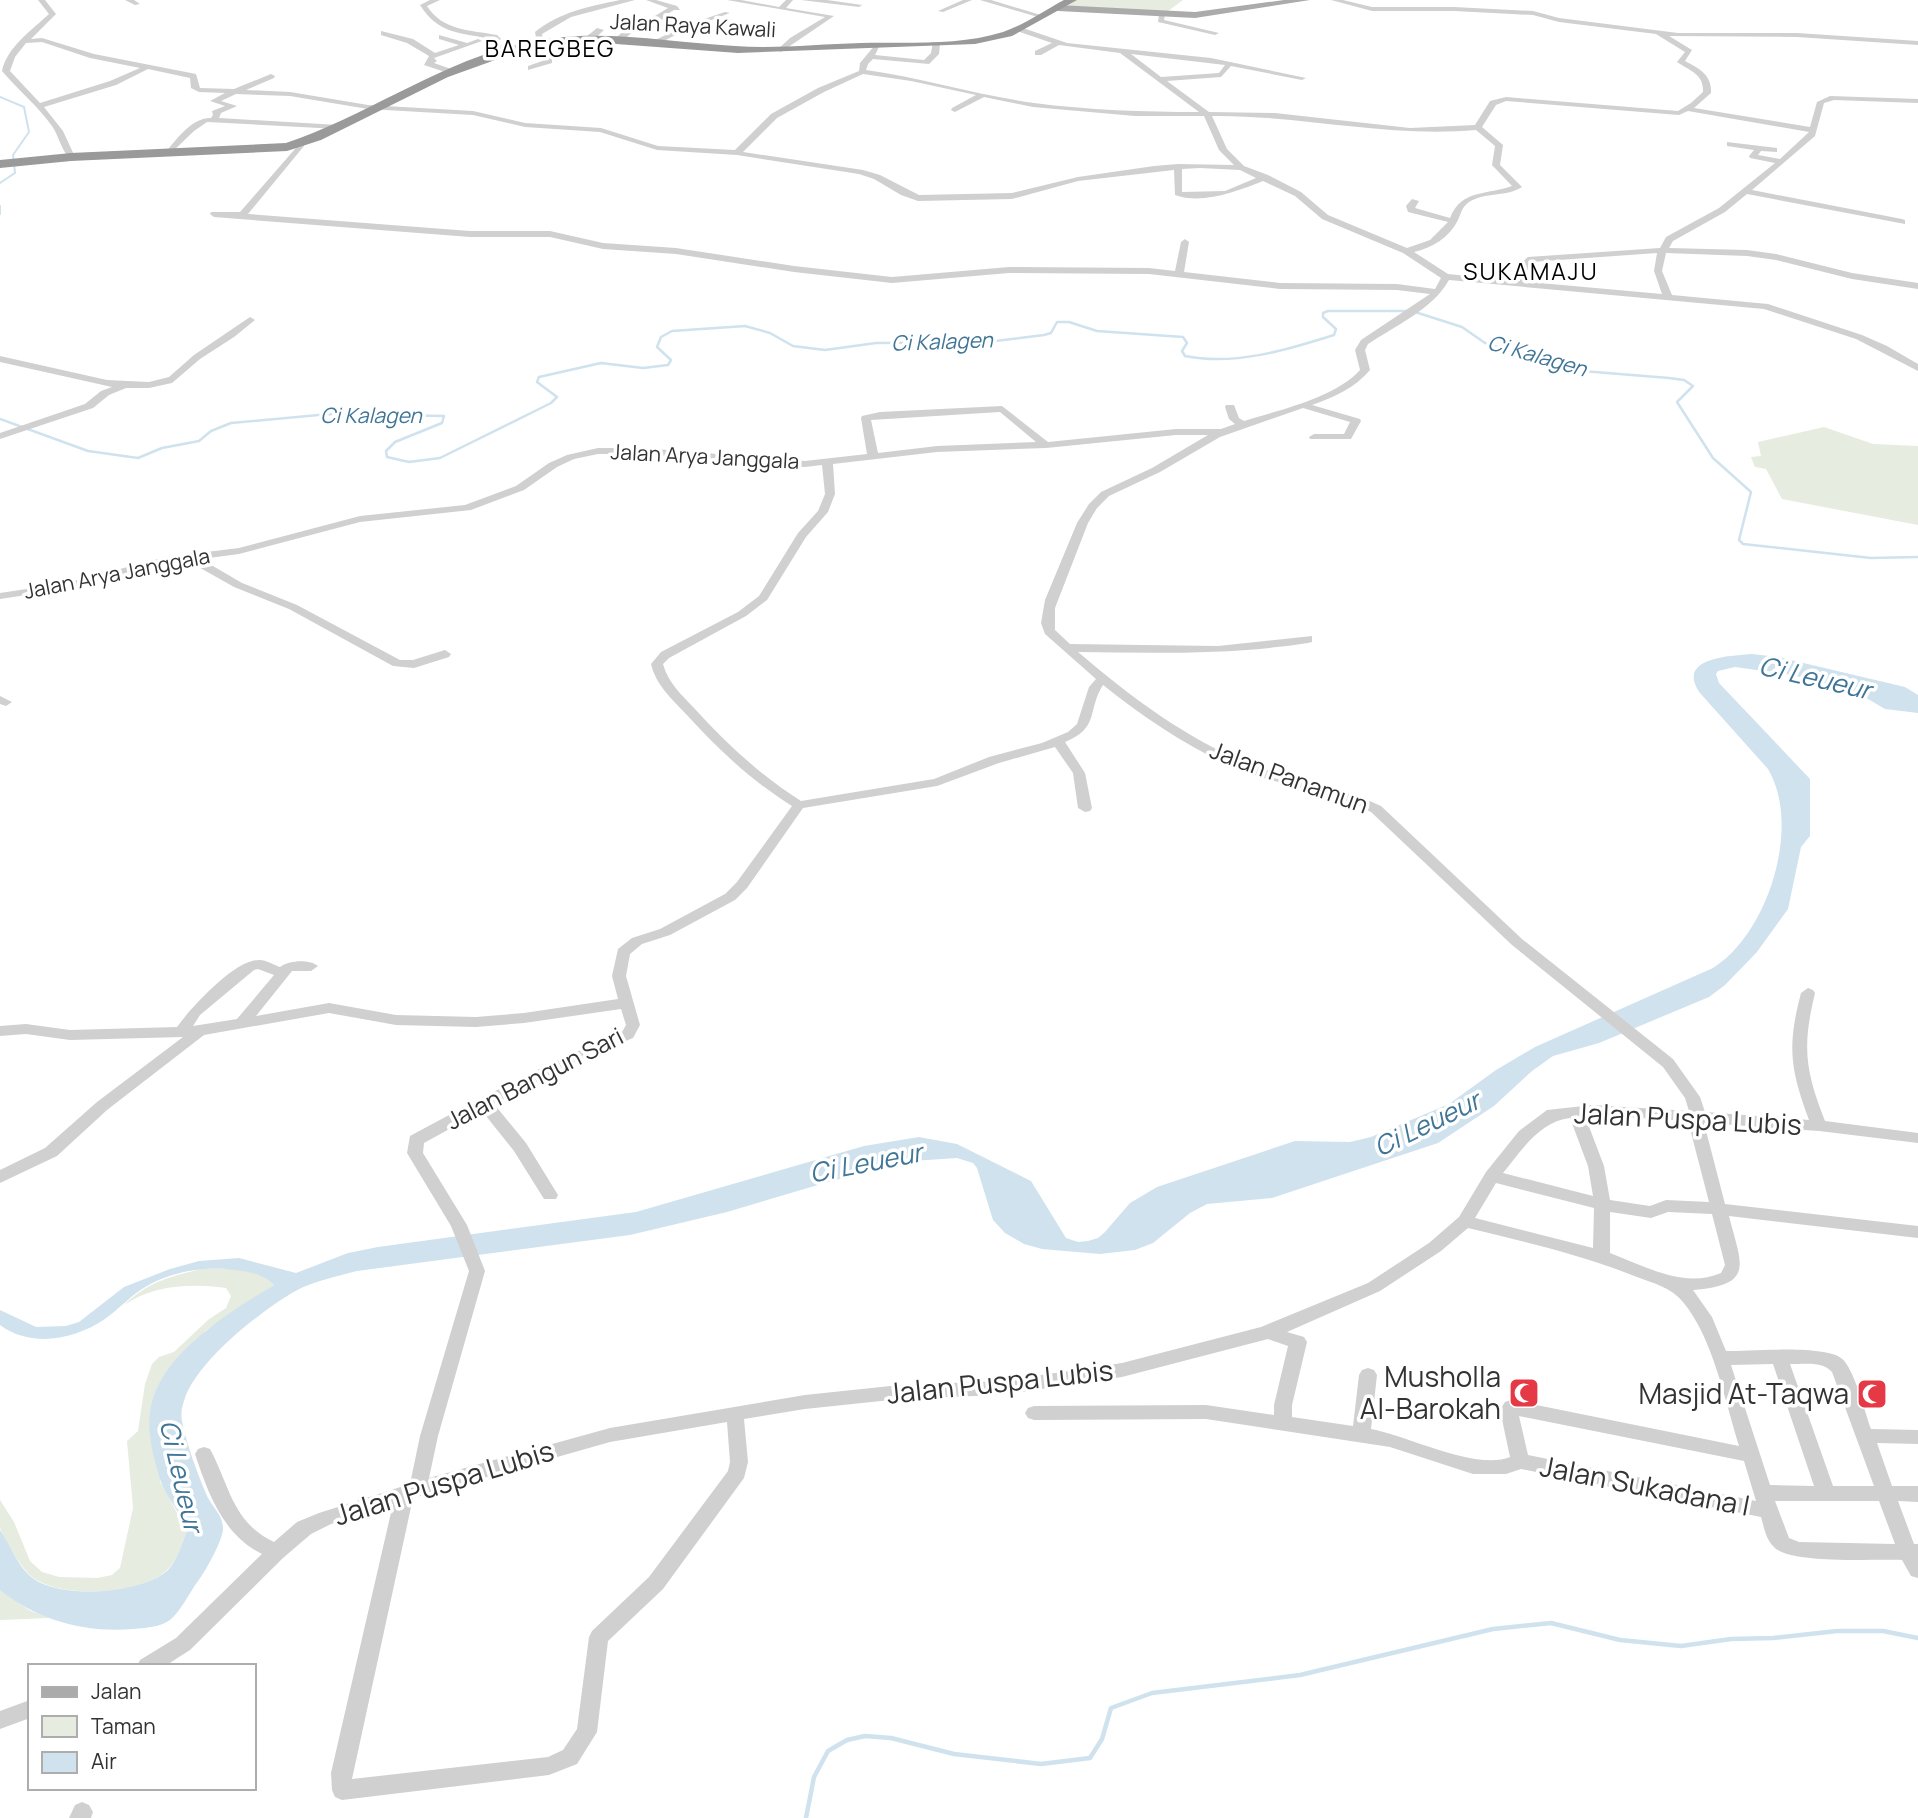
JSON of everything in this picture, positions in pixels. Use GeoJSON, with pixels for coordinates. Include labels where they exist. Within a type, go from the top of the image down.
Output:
{"type":"FeatureCollection","features":[{"type":"Feature","properties":{"kind":"highway","name":"Jalan Raya Kawali"},"geometry":{"type":"LineString","coordinates":[[2,164],[71,157],[274,149],[301,144],[469,61],[519,58],[536,44],[589,39],[703,49],[873,52],[986,39],[1020,29],[1072,0]]}},
{"type":"Feature","properties":{"kind":"main road"},"geometry":{"type":"LineString","coordinates":[[1058,8],[1202,15],[1305,0]]}},
{"type":"Feature","properties":{"kind":"street"},"geometry":{"type":"LineString","coordinates":[[41,0],[53,14],[9,59],[6,71],[41,105],[65,138],[71,157]]}},
{"type":"Feature","properties":{"kind":"street"},"geometry":{"type":"LineString","coordinates":[[128,0],[137,4]]}},
{"type":"Feature","properties":{"kind":"street"},"geometry":{"type":"LineString","coordinates":[[437,0],[423,5],[430,20],[459,32],[494,37],[497,39],[491,43],[519,58],[549,63],[548,57],[556,54],[536,44],[538,34],[549,26],[599,6],[632,0]]}},
{"type":"Feature","properties":{"kind":"street"},"geometry":{"type":"LineString","coordinates":[[649,0],[678,10],[657,17],[696,24]]}},
{"type":"Feature","properties":{"kind":"street"},"geometry":{"type":"LineString","coordinates":[[730,0],[834,14],[813,30],[792,39],[781,50]]}},
{"type":"Feature","properties":{"kind":"street"},"geometry":{"type":"LineString","coordinates":[[755,3],[782,7],[790,0]]}},
{"type":"Feature","properties":{"kind":"street"},"geometry":{"type":"LineString","coordinates":[[804,0],[859,5]]}},
{"type":"Feature","properties":{"kind":"street"},"geometry":{"type":"LineString","coordinates":[[934,5],[944,9],[969,0]]}},
{"type":"Feature","properties":{"kind":"street"},"geometry":{"type":"LineString","coordinates":[[982,0],[1041,16]]}},
{"type":"Feature","properties":{"kind":"street"},"geometry":{"type":"LineString","coordinates":[[1334,0],[1372,9],[1534,13],[1559,20],[1711,37],[1797,36],[1918,43]]}},
{"type":"Feature","properties":{"kind":"street"},"geometry":{"type":"LineString","coordinates":[[1398,5],[1410,2],[1438,5],[1441,8]]}},
{"type":"Feature","properties":{"kind":"street"},"geometry":{"type":"LineString","coordinates":[[654,44],[727,13]]}},
{"type":"Feature","properties":{"kind":"street"},"geometry":{"type":"LineString","coordinates":[[1162,15],[1160,21],[1215,33]]}},
{"type":"Feature","properties":{"kind":"street"},"geometry":{"type":"LineString","coordinates":[[617,41],[632,29]]}},
{"type":"Feature","properties":{"kind":"street"},"geometry":{"type":"LineString","coordinates":[[1020,29],[1057,43],[1230,63],[1302,78]]}},
{"type":"Feature","properties":{"kind":"street"},"geometry":{"type":"LineString","coordinates":[[589,39],[600,30]]}},
{"type":"Feature","properties":{"kind":"street"},"geometry":{"type":"LineString","coordinates":[[384,33],[410,41],[438,55],[453,57]]}},
{"type":"Feature","properties":{"kind":"street"},"geometry":{"type":"LineString","coordinates":[[1478,127],[1493,103],[1506,99],[1679,113],[1707,93],[1707,81],[1700,72],[1681,62],[1689,52],[1659,33]]}},
{"type":"Feature","properties":{"kind":"street"},"geometry":{"type":"LineString","coordinates":[[442,37],[467,45]]}},
{"type":"Feature","properties":{"kind":"street"},"geometry":{"type":"LineString","coordinates":[[26,41],[42,40],[56,46],[145,68],[191,74],[195,77],[197,89],[289,94],[378,108],[462,112],[525,125],[601,130],[657,148],[737,153],[860,172],[877,177],[911,196],[927,199],[1012,196],[1078,178],[1178,166],[1241,169],[1265,177],[1298,194],[1325,217],[1406,251],[1446,277],[1774,308],[1872,342],[1918,368]]}},
{"type":"Feature","properties":{"kind":"street"},"geometry":{"type":"LineString","coordinates":[[451,72],[427,63],[438,55],[478,41]]}},
{"type":"Feature","properties":{"kind":"street"},"geometry":{"type":"LineString","coordinates":[[1038,53],[1057,43]]}},
{"type":"Feature","properties":{"kind":"street"},"geometry":{"type":"LineString","coordinates":[[862,72],[864,63],[873,52],[926,62],[935,54],[936,44]]}},
{"type":"Feature","properties":{"kind":"street"},"geometry":{"type":"LineString","coordinates":[[1122,51],[1207,114],[1223,150],[1241,169]]}},
{"type":"Feature","properties":{"kind":"street"},"geometry":{"type":"LineString","coordinates":[[1160,79],[1221,75],[1230,63]]}},
{"type":"Feature","properties":{"kind":"street"},"geometry":{"type":"LineString","coordinates":[[41,105],[113,83],[145,68]]}},
{"type":"Feature","properties":{"kind":"street"},"geometry":{"type":"LineString","coordinates":[[737,153],[774,116],[821,90],[862,72],[1026,104],[1121,113],[1289,117],[1398,130],[1478,127],[1499,145],[1496,165],[1518,187],[1465,200],[1456,208],[1453,221],[1436,242],[1425,249],[1406,251]]}},
{"type":"Feature","properties":{"kind":"street"},"geometry":{"type":"LineString","coordinates":[[213,120],[218,115],[215,113],[233,106],[214,101],[271,76]]}},
{"type":"Feature","properties":{"kind":"street"},"geometry":{"type":"LineString","coordinates":[[956,89],[966,82]]}},
{"type":"Feature","properties":{"kind":"street"},"geometry":{"type":"LineString","coordinates":[[955,110],[982,95]]}},
{"type":"Feature","properties":{"kind":"street"},"geometry":{"type":"LineString","coordinates":[[1668,297],[1658,271],[1663,250],[1670,239],[1722,209],[1782,162],[1813,130],[1818,105],[1825,100],[1918,101]]}},
{"type":"Feature","properties":{"kind":"street"},"geometry":{"type":"LineString","coordinates":[[1686,109],[1813,130]]}},
{"type":"Feature","properties":{"kind":"street"},"geometry":{"type":"LineString","coordinates":[[169,153],[197,125],[213,120],[338,127]]}},
{"type":"Feature","properties":{"kind":"street"},"geometry":{"type":"LineString","coordinates":[[242,215],[301,144]]}},
{"type":"Feature","properties":{"kind":"street"},"geometry":{"type":"LineString","coordinates":[[1730,144],[1774,150]]}},
{"type":"Feature","properties":{"kind":"street"},"geometry":{"type":"LineString","coordinates":[[1759,148],[1753,156],[1782,162]]}},
{"type":"Feature","properties":{"kind":"street"},"geometry":{"type":"LineString","coordinates":[[1178,166],[1178,193],[1183,195],[1226,193],[1265,177]]}},
{"type":"Feature","properties":{"kind":"street"},"geometry":{"type":"LineString","coordinates":[[1747,191],[1902,222]]}},
{"type":"Feature","properties":{"kind":"street"},"geometry":{"type":"LineString","coordinates":[[1415,201],[1410,209],[1453,221]]}},
{"type":"Feature","properties":{"kind":"street"},"geometry":{"type":"LineString","coordinates":[[214,214],[470,234],[550,234],[603,246],[676,251],[794,269],[892,280],[1021,270],[1179,273],[1280,286],[1385,286],[1438,292]]}},
{"type":"Feature","properties":{"kind":"street"},"geometry":{"type":"LineString","coordinates":[[1179,273],[1185,242]]}},
{"type":"Feature","properties":{"kind":"street"},"geometry":{"type":"LineString","coordinates":[[1525,284],[1524,264],[1528,260],[1663,250],[1765,255],[1852,276],[1918,286]]}},
{"type":"Feature","properties":{"kind":"street"},"geometry":{"type":"LineString","coordinates":[[1222,432],[1343,389],[1358,381],[1365,370],[1361,345],[1438,292],[1446,277]]}},
{"type":"Feature","properties":{"kind":"street"},"geometry":{"type":"LineString","coordinates":[[0,436],[89,406],[99,401],[103,394],[123,386],[172,380],[193,359],[236,333],[250,320]]}},
{"type":"Feature","properties":{"kind":"street"},"geometry":{"type":"LineString","coordinates":[[0,359],[123,386]]}},
{"type":"Feature","properties":{"kind":"street"},"geometry":{"type":"LineString","coordinates":[[1299,405],[1356,421],[1346,437],[1314,437]]}},
{"type":"Feature","properties":{"kind":"street"},"geometry":{"type":"LineString","coordinates":[[1230,407],[1234,419],[1242,425]]}},
{"type":"Feature","properties":{"kind":"street"},"geometry":{"type":"LineString","coordinates":[[873,456],[866,418],[880,415],[1002,409],[1046,445]]}},
{"type":"Feature","properties":{"kind":"street","name":"Jalan Arya Janggala"},"geometry":{"type":"LineString","coordinates":[[0,596],[66,586],[150,563],[239,551],[360,519],[467,508],[520,488],[562,461],[598,451],[643,450],[776,463],[827,461],[971,446],[1046,445],[1176,432],[1222,432]]}},
{"type":"Feature","properties":{"kind":"street","name":"Jalan Panamun"},"geometry":{"type":"LineString","coordinates":[[1222,432],[1099,498],[1091,508],[1049,610],[1049,631],[1087,667],[1187,737],[1227,760],[1282,779],[1357,799],[1376,808],[1477,907],[1668,1063],[1692,1097],[1733,1265],[1728,1277],[1716,1282],[1675,1285]]}},
{"type":"Feature","properties":{"kind":"street"},"geometry":{"type":"LineString","coordinates":[[827,461],[830,494],[824,512],[802,535],[763,598],[742,614],[665,654],[657,664],[663,680],[709,735],[746,769],[799,805],[937,782],[994,760],[1058,741],[1083,725],[1093,690],[1103,678]]}},
{"type":"Feature","properties":{"kind":"street"},"geometry":{"type":"LineString","coordinates":[[190,557],[238,584],[293,607],[397,663],[414,664],[445,654]]}},
{"type":"Feature","properties":{"kind":"street"},"geometry":{"type":"LineString","coordinates":[[1066,648],[1187,652],[1263,648],[1308,639]]}},
{"type":"Feature","properties":{"kind":"street"},"geometry":{"type":"LineString","coordinates":[[1058,741],[1079,773],[1086,808]]}},
{"type":"Feature","properties":{"kind":"street","name":"Jalan Bangun Sari"},"geometry":{"type":"LineString","coordinates":[[411,1491],[473,1290],[476,1264],[459,1225],[418,1160],[414,1144],[419,1138],[569,1059],[628,1035],[633,1025],[619,969],[626,947],[665,932],[730,897],[742,885],[799,805]]}},
{"type":"Feature","properties":{"kind":"street"},"geometry":{"type":"LineString","coordinates":[[182,1031],[195,1012],[249,966],[259,964],[283,973]]}},
{"type":"Feature","properties":{"kind":"street"},"geometry":{"type":"LineString","coordinates":[[241,1025],[290,967],[311,966]]}},
{"type":"Feature","properties":{"kind":"street"},"geometry":{"type":"LineString","coordinates":[[1808,993],[1797,1040],[1797,1059],[1819,1126]]}},
{"type":"Feature","properties":{"kind":"street"},"geometry":{"type":"LineString","coordinates":[[0,1031],[26,1029],[102,1035],[200,1031],[329,1008],[396,1020],[476,1021],[524,1018],[626,1003]]}},
{"type":"Feature","properties":{"kind":"street"},"geometry":{"type":"LineString","coordinates":[[0,1177],[51,1152],[102,1106],[200,1031]]}},
{"type":"Feature","properties":{"kind":"street"},"geometry":{"type":"LineString","coordinates":[[484,1103],[520,1147],[550,1195]]}},
{"type":"Feature","properties":{"kind":"street"},"geometry":{"type":"LineString","coordinates":[[1575,1111],[1592,1149],[1604,1204],[1601,1256]]}},
{"type":"Feature","properties":{"kind":"street","name":"Jalan Puspa Lubis"},"geometry":{"type":"LineString","coordinates":[[149,1664],[183,1644],[297,1533],[315,1522],[411,1491],[610,1436],[816,1401],[900,1392],[1000,1388],[1122,1370],[1267,1332],[1349,1300],[1435,1247],[1465,1220],[1492,1176],[1536,1124],[1553,1114],[1575,1111],[1697,1117],[1819,1126],[1918,1138]]}},
{"type":"Feature","properties":{"kind":"street"},"geometry":{"type":"LineString","coordinates":[[1492,1176],[1567,1197],[1643,1212],[1674,1205],[1918,1232]]}},
{"type":"Feature","properties":{"kind":"street"},"geometry":{"type":"LineString","coordinates":[[1465,1220],[1601,1256],[1675,1285],[1688,1294],[1697,1306],[1720,1358],[1779,1541],[1793,1549],[1913,1551]]}},
{"type":"Feature","properties":{"kind":"street"},"geometry":{"type":"LineString","coordinates":[[1267,1332],[1298,1342],[1283,1405],[1283,1423]]}},
{"type":"Feature","properties":{"kind":"street"},"geometry":{"type":"LineString","coordinates":[[1779,1357],[1826,1493]]}},
{"type":"Feature","properties":{"kind":"street"},"geometry":{"type":"LineString","coordinates":[[1720,1358],[1813,1357],[1834,1362],[1840,1369],[1886,1493],[1913,1551],[1918,1570]]}},
{"type":"Feature","properties":{"kind":"street"},"geometry":{"type":"LineString","coordinates":[[1361,1436],[1368,1375]]}},
{"type":"Feature","properties":{"kind":"street"},"geometry":{"type":"LineString","coordinates":[[1034,1413],[1206,1412],[1392,1441],[1486,1468],[1512,1466],[1520,1461],[1509,1410],[1511,1407],[1692,1446],[1751,1455]]}},
{"type":"Feature","properties":{"kind":"street"},"geometry":{"type":"LineString","coordinates":[[411,1491],[341,1773],[342,1790],[549,1766],[570,1757],[587,1732],[599,1637],[656,1583],[737,1473],[740,1462],[735,1415]]}},
{"type":"Feature","properties":{"kind":"street"},"geometry":{"type":"LineString","coordinates":[[1864,1436],[1918,1437]]}},
{"type":"Feature","properties":{"kind":"street"},"geometry":{"type":"LineString","coordinates":[[204,1454],[222,1497],[243,1531],[276,1552]]}},
{"type":"Feature","properties":{"kind":"street","name":"Jalan Sukadana I"},"geometry":{"type":"LineString","coordinates":[[1520,1461],[1766,1502],[1826,1493],[1918,1494]]}},
{"type":"Feature","properties":{"kind":"street"},"geometry":{"type":"LineString","coordinates":[[0,1720],[28,1710]]}},
{"type":"Feature","properties":{"kind":"green space"},"geometry":{"type":"Polygon","coordinates":[[[1075,0],[1183,0],[1164,14],[1066,6],[1075,0]]]}},
{"type":"Feature","properties":{"kind":"green space"},"geometry":{"type":"Polygon","coordinates":[[[1824,427],[1873,444],[1918,446],[1918,525],[1782,499],[1766,469],[1755,467],[1751,457],[1761,456],[1758,442],[1824,427]]]}},
{"type":"Feature","properties":{"kind":"green space"},"geometry":{"type":"Polygon","coordinates":[[[202,1269],[250,1272],[274,1285],[205,1331],[160,1482],[187,1531],[177,1557],[168,1569],[156,1578],[121,1589],[80,1591],[44,1584],[28,1573],[4,1538],[0,1527],[0,1500],[14,1522],[30,1561],[42,1572],[59,1577],[97,1578],[112,1575],[120,1568],[133,1508],[127,1441],[138,1431],[145,1384],[152,1364],[159,1357],[174,1352],[208,1320],[226,1308],[231,1296],[226,1288],[173,1287],[147,1293],[124,1305],[160,1281],[202,1269]]]}},
{"type":"Feature","properties":{"kind":"green space"},"geometry":{"type":"Polygon","coordinates":[[[0,1590],[29,1610],[49,1618],[0,1620],[0,1590]]]}},
{"type":"Feature","properties":{"kind":"water","name":"Ci Leueur"},"geometry":{"type":"Polygon","coordinates":[[[1752,654],[1778,657],[1905,687],[1918,695],[1918,713],[1885,709],[1856,692],[1792,675],[1735,667],[1718,671],[1716,674],[1719,683],[1810,779],[1810,836],[1801,847],[1788,909],[1757,952],[1725,985],[1709,997],[1599,1043],[1553,1056],[1532,1071],[1494,1106],[1438,1143],[1272,1198],[1207,1204],[1190,1213],[1153,1243],[1135,1250],[1100,1254],[1042,1249],[1024,1244],[1005,1233],[993,1220],[977,1168],[973,1163],[957,1158],[912,1161],[727,1212],[630,1235],[357,1271],[322,1280],[285,1297],[225,1344],[206,1364],[183,1403],[182,1421],[189,1449],[223,1529],[209,1563],[170,1620],[143,1628],[116,1630],[80,1627],[30,1610],[0,1590],[0,1530],[29,1575],[58,1589],[120,1589],[139,1585],[168,1570],[177,1557],[187,1531],[162,1486],[153,1452],[150,1415],[158,1387],[169,1368],[200,1335],[274,1285],[256,1274],[224,1269],[178,1273],[141,1290],[93,1326],[80,1332],[52,1338],[25,1337],[12,1332],[0,1325],[0,1310],[36,1327],[66,1326],[79,1322],[124,1287],[199,1261],[239,1258],[296,1273],[348,1253],[378,1247],[636,1212],[864,1146],[919,1137],[957,1144],[1031,1181],[1066,1238],[1078,1242],[1088,1241],[1105,1232],[1130,1203],[1157,1187],[1295,1141],[1350,1142],[1371,1137],[1449,1104],[1496,1070],[1535,1047],[1713,968],[1733,952],[1750,931],[1764,905],[1780,848],[1781,819],[1778,793],[1768,769],[1700,693],[1694,681],[1695,672],[1700,665],[1709,661],[1752,654]]]}},
{"type":"Feature","properties":{"kind":"waterway","name":"Ci Kalagen"},"geometry":{"type":"LineString","coordinates":[[0,97],[24,107],[29,132],[13,155],[15,173],[0,183]]}},
{"type":"Feature","properties":{"kind":"waterway","name":"Ci Kalagen"},"geometry":{"type":"LineString","coordinates":[[0,206],[0,214]]}},
{"type":"Feature","properties":{"kind":"waterway","name":"Ci Kalagen"},"geometry":{"type":"LineString","coordinates":[[0,419],[88,451],[138,458],[162,448],[199,441],[211,431],[231,423],[329,414],[444,416],[442,423],[395,442],[386,451],[387,457],[409,462],[440,458],[551,403],[557,397],[537,382],[539,377],[601,363],[643,368],[668,365],[671,360],[657,347],[661,337],[672,331],[745,326],[770,333],[793,346],[825,350],[876,343],[987,342],[1044,335],[1051,333],[1057,322],[1069,322],[1097,331],[1183,337],[1187,343],[1182,351],[1185,356],[1222,359],[1279,351],[1334,335],[1336,329],[1323,317],[1323,313],[1328,311],[1408,311]]}},
{"type":"Feature","properties":{"kind":"waterway","name":"Ci Kalagen"},"geometry":{"type":"LineString","coordinates":[[1415,312],[1462,327],[1485,343],[1570,370],[1669,378],[1684,380],[1693,386],[1677,402],[1713,458],[1751,492],[1739,540],[1743,544],[1871,558],[1918,557]]}},
{"type":"Feature","properties":{"kind":"waterway"},"geometry":{"type":"LineString","coordinates":[[806,1818],[814,1777],[828,1751],[847,1740],[865,1736],[891,1738],[954,1754],[1041,1764],[1090,1758],[1102,1739],[1111,1708],[1152,1693],[1300,1675],[1493,1629],[1551,1623],[1620,1640],[1681,1646],[1731,1639],[1773,1638],[1837,1631],[1883,1631],[1918,1638]]}},
{"type":"Feature","properties":{"kind":"place","name":"Musholla Al-Barokah"},"geometry":{"type":"Point","coordinates":[1524,1393]}},
{"type":"Feature","properties":{"kind":"place","name":"Masjid At-Taqwa"},"geometry":{"type":"Point","coordinates":[1872,1394]}},
{"type":"Feature","properties":{"kind":"district","name":"BAREGBEG"},"geometry":{"type":"Point","coordinates":[550,49]}},
{"type":"Feature","properties":{"kind":"district","name":"SUKAMAJU"},"geometry":{"type":"Point","coordinates":[1531,272]}}]}
